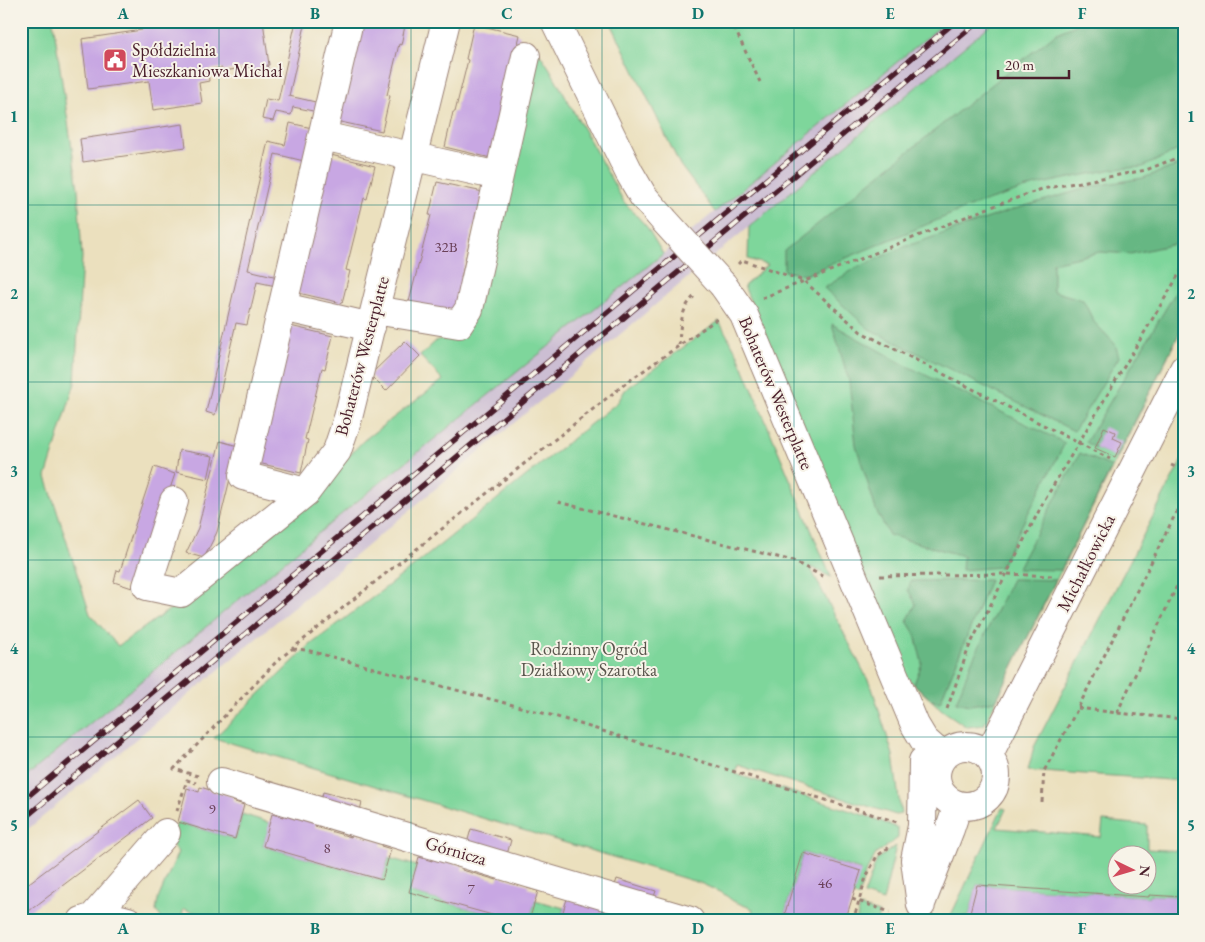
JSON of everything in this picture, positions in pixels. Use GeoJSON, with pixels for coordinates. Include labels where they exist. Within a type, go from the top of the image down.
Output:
{"type":"FeatureCollection","features":[{"type":"Feature","properties":{"kind":"street"},"geometry":{"type":"LineString","coordinates":[[306,492],[243,476],[349,21]]}},
{"type":"Feature","properties":{"kind":"street","name":"Bohaterów Westerplatte"},"geometry":{"type":"LineString","coordinates":[[174,501],[147,586],[182,593],[306,492],[337,451],[348,418],[446,21]]}},
{"type":"Feature","properties":{"kind":"street","name":"Bohaterów Westerplatte"},"geometry":{"type":"LineString","coordinates":[[556,21],[629,172],[643,196],[721,280],[744,315],[915,725],[933,748],[915,860],[911,916]]}},
{"type":"Feature","properties":{"kind":"street"},"geometry":{"type":"LineString","coordinates":[[283,307],[373,319],[459,324],[469,309],[526,56]]}},
{"type":"Feature","properties":{"kind":"street"},"geometry":{"type":"LineString","coordinates":[[323,136],[498,176]]}},
{"type":"Feature","properties":{"kind":"street","name":"Michałkowicka"},"geometry":{"type":"LineString","coordinates":[[988,756],[1184,369]]}},
{"type":"Feature","properties":{"kind":"street"},"geometry":{"type":"LineString","coordinates":[[960,746],[970,746],[988,756],[994,765],[996,775],[994,786],[1001,797],[972,805],[958,805],[944,796],[938,787],[936,776],[938,766],[933,748],[951,750],[960,746]]}},
{"type":"Feature","properties":{"kind":"street","name":"Górnicza"},"geometry":{"type":"LineString","coordinates":[[221,782],[690,921]]}},
{"type":"Feature","properties":{"kind":"street"},"geometry":{"type":"LineString","coordinates":[[911,916],[950,830],[958,805]]}},
{"type":"Feature","properties":{"kind":"street"},"geometry":{"type":"LineString","coordinates":[[88,918],[166,833]]}},
{"type":"Feature","properties":{"kind":"street"},"geometry":{"type":"LineString","coordinates":[[88,918],[119,918],[128,921]]}},
{"type":"Feature","properties":{"kind":"path"},"geometry":{"type":"LineString","coordinates":[[731,21],[760,82]]}},
{"type":"Feature","properties":{"kind":"path"},"geometry":{"type":"LineString","coordinates":[[762,298],[983,210],[1042,189],[1146,170],[1184,155]]}},
{"type":"Feature","properties":{"kind":"path"},"geometry":{"type":"LineString","coordinates":[[679,346],[681,321],[689,300],[721,280],[742,260],[804,281],[861,332],[1111,459]]}},
{"type":"Feature","properties":{"kind":"path"},"geometry":{"type":"LineString","coordinates":[[947,709],[969,647],[1044,501],[1184,266]]}},
{"type":"Feature","properties":{"kind":"path"},"geometry":{"type":"LineString","coordinates":[[221,782],[174,769],[277,661],[385,573],[626,383],[723,314]]}},
{"type":"Feature","properties":{"kind":"path"},"geometry":{"type":"LineString","coordinates":[[1171,465],[1184,471]]}},
{"type":"Feature","properties":{"kind":"path"},"geometry":{"type":"LineString","coordinates":[[1042,802],[1044,771],[1078,708],[1184,497]]}},
{"type":"Feature","properties":{"kind":"path"},"geometry":{"type":"LineString","coordinates":[[558,502],[793,561],[829,580]]}},
{"type":"Feature","properties":{"kind":"path"},"geometry":{"type":"LineString","coordinates":[[1117,713],[1184,572]]}},
{"type":"Feature","properties":{"kind":"path"},"geometry":{"type":"LineString","coordinates":[[872,576],[1007,574],[1061,576]]}},
{"type":"Feature","properties":{"kind":"path"},"geometry":{"type":"LineString","coordinates":[[293,648],[554,716],[900,822]]}},
{"type":"Feature","properties":{"kind":"path"},"geometry":{"type":"LineString","coordinates":[[1078,708],[1184,719]]}},
{"type":"Feature","properties":{"kind":"path"},"geometry":{"type":"LineString","coordinates":[[853,921],[866,877],[877,856],[892,845]]}},
{"type":"Feature","properties":{"kind":"path"},"geometry":{"type":"LineString","coordinates":[[852,900],[911,916]]}},
{"type":"Feature","properties":{"kind":"shaded area"},"geometry":{"type":"Polygon","coordinates":[[[947,21],[995,21],[21,835],[21,781],[331,523],[947,21]]]}},
{"type":"Feature","properties":{"kind":"green space"},"geometry":{"type":"Polygon","coordinates":[[[21,21],[53,21],[78,189],[82,257],[75,383],[46,477],[90,614],[118,646],[213,579],[326,480],[364,440],[443,380],[420,356],[437,340],[448,338],[471,321],[479,303],[534,45],[550,69],[624,202],[647,227],[663,254],[344,512],[21,781],[21,21]]]}},
{"type":"Feature","properties":{"kind":"green space"},"geometry":{"type":"Polygon","coordinates":[[[610,21],[947,21],[715,212],[680,165],[610,21]]]}},
{"type":"Feature","properties":{"kind":"green space"},"geometry":{"type":"Polygon","coordinates":[[[995,21],[1184,21],[1184,324],[984,725],[967,727],[942,710],[907,678],[744,286],[767,265],[748,259],[749,227],[995,21]]]}},
{"type":"Feature","properties":{"kind":"green space"},"geometry":{"type":"Polygon","coordinates":[[[1084,21],[1184,21],[1184,147],[1143,167],[1113,169],[1036,185],[969,207],[805,275],[784,271],[784,251],[1055,34],[1084,21]]]}},
{"type":"Feature","properties":{"kind":"green space"},"geometry":{"type":"Polygon","coordinates":[[[1184,163],[1184,237],[1179,243],[1130,254],[1100,252],[1053,263],[1053,291],[1083,300],[1094,322],[1115,344],[1119,357],[1074,431],[869,329],[824,288],[856,268],[901,248],[1018,208],[1094,186],[1143,178],[1184,163]]]}},
{"type":"Feature","properties":{"kind":"green space"},"geometry":{"type":"Polygon","coordinates":[[[1184,278],[1184,324],[1117,457],[1095,448],[1086,442],[1184,278]]]}},
{"type":"Feature","properties":{"kind":"green space","name":"Rodzinny Ogród Działkowy Szarotka"},"geometry":{"type":"Polygon","coordinates":[[[719,321],[738,355],[831,577],[810,567],[872,688],[893,755],[901,814],[896,815],[737,765],[735,774],[870,817],[898,828],[898,838],[876,854],[865,874],[858,897],[853,895],[860,870],[803,853],[785,913],[809,921],[750,921],[753,909],[733,901],[724,894],[700,883],[214,738],[310,645],[414,566],[618,402],[625,390],[719,321]]]}},
{"type":"Feature","properties":{"kind":"green space"},"geometry":{"type":"Polygon","coordinates":[[[832,324],[903,364],[1065,443],[1000,567],[962,570],[963,556],[889,535],[876,510],[856,445],[849,381],[832,324]]]}},
{"type":"Feature","properties":{"kind":"green space"},"geometry":{"type":"Polygon","coordinates":[[[1080,453],[1112,467],[1061,570],[1017,569],[1080,453]]]}},
{"type":"Feature","properties":{"kind":"green space"},"geometry":{"type":"Polygon","coordinates":[[[1184,456],[1184,781],[1028,770],[1034,747],[1184,456]]]}},
{"type":"Feature","properties":{"kind":"green space"},"geometry":{"type":"Polygon","coordinates":[[[1012,579],[1056,580],[996,701],[970,705],[956,702],[972,661],[1012,579]]]}},
{"type":"Feature","properties":{"kind":"green space"},"geometry":{"type":"Polygon","coordinates":[[[990,580],[940,702],[931,700],[914,684],[922,663],[915,634],[907,621],[916,604],[908,590],[911,581],[990,580]]]}},
{"type":"Feature","properties":{"kind":"green space"},"geometry":{"type":"Polygon","coordinates":[[[1002,808],[1006,809],[997,828],[1101,837],[1103,821],[1147,825],[1147,844],[1108,844],[1108,894],[1158,894],[1158,850],[1184,851],[1184,897],[1149,895],[1149,897],[977,885],[969,916],[950,917],[1002,808]]]}},
{"type":"Feature","properties":{"kind":"green space"},"geometry":{"type":"Polygon","coordinates":[[[242,814],[270,823],[263,846],[382,880],[389,858],[417,866],[409,892],[514,921],[202,921],[203,915],[184,909],[180,921],[163,920],[156,911],[158,899],[178,852],[168,840],[178,822],[235,839],[242,814]]]}},
{"type":"Feature","properties":{"kind":"green space"},"geometry":{"type":"Polygon","coordinates":[[[896,846],[883,901],[864,895],[877,859],[896,846]]]}},
{"type":"Feature","properties":{"kind":"green space"},"geometry":{"type":"Polygon","coordinates":[[[535,900],[564,908],[560,921],[529,921],[535,900]]]}},
{"type":"Feature","properties":{"kind":"green space"},"geometry":{"type":"Polygon","coordinates":[[[860,907],[879,913],[877,921],[856,921],[860,907]]]}},
{"type":"Feature","properties":{"kind":"building"},"geometry":{"type":"Polygon","coordinates":[[[141,21],[263,21],[269,65],[267,65],[268,70],[252,72],[251,67],[223,71],[222,68],[208,70],[209,81],[199,83],[202,103],[153,110],[149,81],[88,89],[82,39],[142,30],[141,21]]]}},
{"type":"Feature","properties":{"kind":"building"},"geometry":{"type":"Polygon","coordinates":[[[296,21],[306,21],[289,96],[320,103],[318,112],[293,107],[291,115],[276,112],[273,121],[262,119],[266,99],[278,101],[296,21]]]}},
{"type":"Feature","properties":{"kind":"building"},"geometry":{"type":"Polygon","coordinates":[[[358,21],[406,21],[387,95],[390,96],[382,131],[336,121],[358,21]]]}},
{"type":"Feature","properties":{"kind":"building"},"geometry":{"type":"Polygon","coordinates":[[[474,24],[520,35],[491,158],[445,147],[468,60],[466,59],[474,24]]]}},
{"type":"Feature","properties":{"kind":"building"},"geometry":{"type":"Polygon","coordinates":[[[290,123],[312,128],[304,161],[275,154],[248,270],[278,277],[276,286],[257,282],[247,325],[236,323],[215,415],[206,412],[268,141],[285,145],[290,123]]]}},
{"type":"Feature","properties":{"kind":"building"},"geometry":{"type":"Polygon","coordinates":[[[183,124],[186,147],[83,162],[80,139],[183,124]]]}},
{"type":"Feature","properties":{"kind":"building"},"geometry":{"type":"Polygon","coordinates":[[[327,154],[375,166],[367,199],[364,198],[346,270],[350,271],[342,303],[294,292],[327,154]]]}},
{"type":"Feature","properties":{"kind":"building"},"geometry":{"type":"Polygon","coordinates":[[[437,182],[483,192],[461,278],[463,279],[455,313],[409,302],[431,215],[429,215],[437,182]]]}},
{"type":"Feature","properties":{"kind":"building"},"geometry":{"type":"Polygon","coordinates":[[[286,325],[333,336],[325,369],[322,368],[305,439],[308,440],[301,473],[254,462],[286,325]]]}},
{"type":"Feature","properties":{"kind":"building"},"geometry":{"type":"Polygon","coordinates":[[[405,341],[420,356],[386,391],[370,375],[405,341]]]}},
{"type":"Feature","properties":{"kind":"building"},"geometry":{"type":"Polygon","coordinates":[[[1104,427],[1115,432],[1113,438],[1122,442],[1115,457],[1095,448],[1104,427]]]}},
{"type":"Feature","properties":{"kind":"building"},"geometry":{"type":"Polygon","coordinates":[[[220,441],[238,446],[217,532],[204,558],[186,553],[198,528],[220,441]]]}},
{"type":"Feature","properties":{"kind":"building"},"geometry":{"type":"Polygon","coordinates":[[[179,450],[213,456],[208,479],[176,472],[179,450]]]}},
{"type":"Feature","properties":{"kind":"building"},"geometry":{"type":"Polygon","coordinates":[[[154,467],[175,474],[140,578],[132,588],[114,582],[117,570],[120,571],[154,467]]]}},
{"type":"Feature","properties":{"kind":"building"},"geometry":{"type":"Polygon","coordinates":[[[200,787],[234,797],[232,801],[244,805],[235,839],[178,822],[187,788],[199,792],[200,787]]]}},
{"type":"Feature","properties":{"kind":"building"},"geometry":{"type":"Polygon","coordinates":[[[323,792],[362,802],[359,815],[320,804],[323,792]]]}},
{"type":"Feature","properties":{"kind":"building"},"geometry":{"type":"Polygon","coordinates":[[[139,800],[152,818],[21,917],[21,889],[139,800]]]}},
{"type":"Feature","properties":{"kind":"building"},"geometry":{"type":"Polygon","coordinates":[[[284,813],[316,823],[315,827],[351,837],[352,833],[382,842],[381,846],[391,849],[382,880],[263,846],[272,814],[283,817],[284,813]]]}},
{"type":"Feature","properties":{"kind":"building"},"geometry":{"type":"Polygon","coordinates":[[[471,829],[511,840],[506,858],[466,847],[471,829]]]}},
{"type":"Feature","properties":{"kind":"building"},"geometry":{"type":"Polygon","coordinates":[[[803,853],[861,871],[845,921],[809,921],[785,913],[803,853]]]}},
{"type":"Feature","properties":{"kind":"building"},"geometry":{"type":"Polygon","coordinates":[[[419,857],[432,861],[433,857],[463,866],[462,870],[497,880],[499,876],[529,885],[527,888],[538,891],[529,921],[514,921],[409,892],[419,857]]]}},
{"type":"Feature","properties":{"kind":"building"},"geometry":{"type":"Polygon","coordinates":[[[617,879],[656,891],[652,902],[613,891],[617,879]]]}},
{"type":"Feature","properties":{"kind":"building"},"geometry":{"type":"Polygon","coordinates":[[[977,885],[1149,897],[1149,895],[1184,897],[1184,921],[975,920],[969,916],[977,885]]]}},
{"type":"Feature","properties":{"kind":"building"},"geometry":{"type":"Polygon","coordinates":[[[567,899],[578,902],[579,900],[610,909],[609,911],[638,921],[560,921],[567,899]]]}},
{"type":"Feature","properties":{"kind":"railway"},"geometry":{"type":"LineString","coordinates":[[21,802],[956,21]]}},
{"type":"Feature","properties":{"kind":"railway"},"geometry":{"type":"LineString","coordinates":[[21,821],[979,21]]}},
{"type":"Feature","properties":{"kind":"place","name":"Spółdzielnia Mieszkaniowa Michał"},"geometry":{"type":"Point","coordinates":[115,60]}}]}
